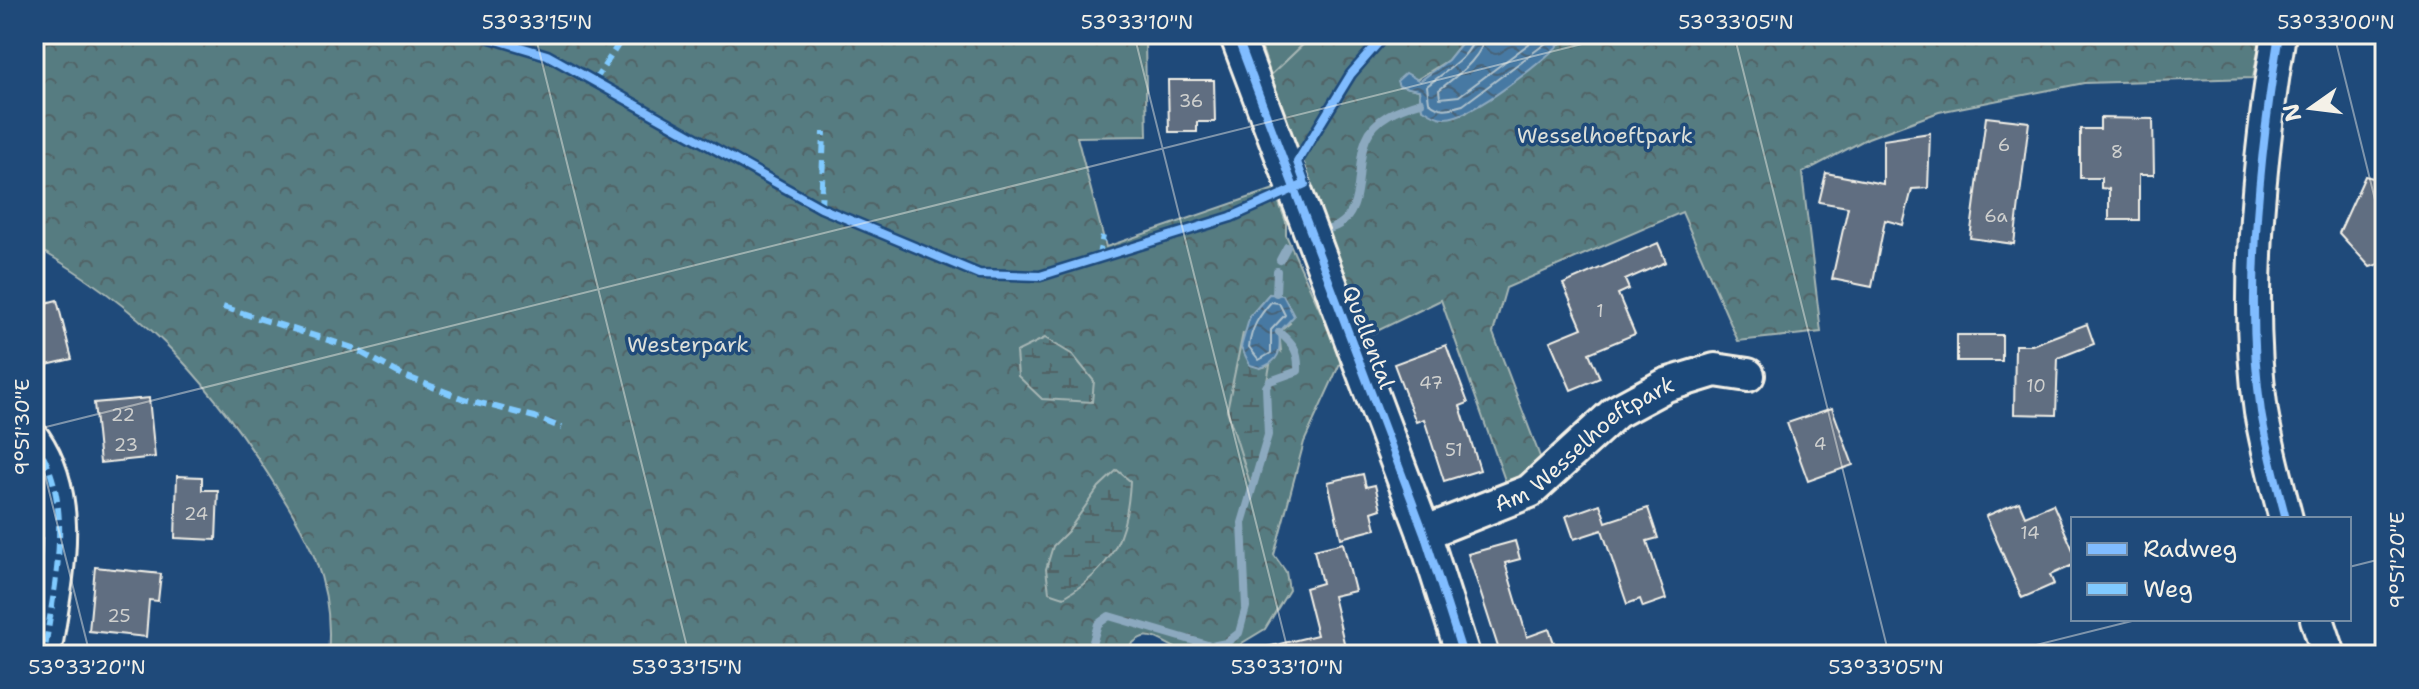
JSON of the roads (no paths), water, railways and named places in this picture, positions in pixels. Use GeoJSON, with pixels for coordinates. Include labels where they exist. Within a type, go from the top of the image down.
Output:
{"type":"FeatureCollection","features":[{"type":"Feature","properties":{"kind":"street","name":"Quellental"},"geometry":{"type":"LineString","coordinates":[[1236,34],[1424,533],[1463,655]]}},
{"type":"Feature","properties":{"kind":"street"},"geometry":{"type":"LineString","coordinates":[[2279,34],[2261,176],[2256,344],[2262,414],[2286,517]]}},
{"type":"Feature","properties":{"kind":"street","name":"Am Wesselhoeftpark"},"geometry":{"type":"LineString","coordinates":[[1424,533],[1530,491],[1606,420],[1666,385],[1715,370],[1748,375]]}},
{"type":"Feature","properties":{"kind":"street"},"geometry":{"type":"LineString","coordinates":[[34,440],[51,475],[59,513],[59,552],[44,655]]}},
{"type":"Feature","properties":{"kind":"street"},"geometry":{"type":"LineString","coordinates":[[2318,621],[2329,655]]}},
{"type":"Feature","properties":{"kind":"water"},"geometry":{"type":"Polygon","coordinates":[[[1469,34],[1570,34],[1529,71],[1492,98],[1457,116],[1435,116],[1422,108],[1419,90],[1399,86],[1397,81],[1406,73],[1420,81],[1448,60],[1469,34]]]}},
{"type":"Feature","properties":{"kind":"water"},"geometry":{"type":"Polygon","coordinates":[[[1269,294],[1283,295],[1294,316],[1279,332],[1279,350],[1275,359],[1260,368],[1250,365],[1241,347],[1250,316],[1269,294]]]}},
{"type":"Feature","properties":{"kind":"waterway"},"geometry":{"type":"LineString","coordinates":[[1326,230],[1349,216],[1354,205],[1362,151],[1370,131],[1389,114],[1421,102]]}},
{"type":"Feature","properties":{"kind":"waterway"},"geometry":{"type":"LineString","coordinates":[[1280,260],[1287,247]]}},
{"type":"Feature","properties":{"kind":"waterway"},"geometry":{"type":"LineString","coordinates":[[1276,293],[1277,271]]}},
{"type":"Feature","properties":{"kind":"waterway"},"geometry":{"type":"LineString","coordinates":[[1089,655],[1098,624],[1109,616],[1211,646],[1226,643],[1239,633],[1246,607],[1242,523],[1268,435],[1266,387],[1270,381],[1298,371],[1294,348],[1279,332]]}},
{"type":"Feature","properties":{"kind":"park label","name":"Wesselhoeftpark"},"geometry":{"type":"Point","coordinates":[1605,135]}},
{"type":"Feature","properties":{"kind":"park label","name":"Westerpark"},"geometry":{"type":"Point","coordinates":[688,344]}}]}
